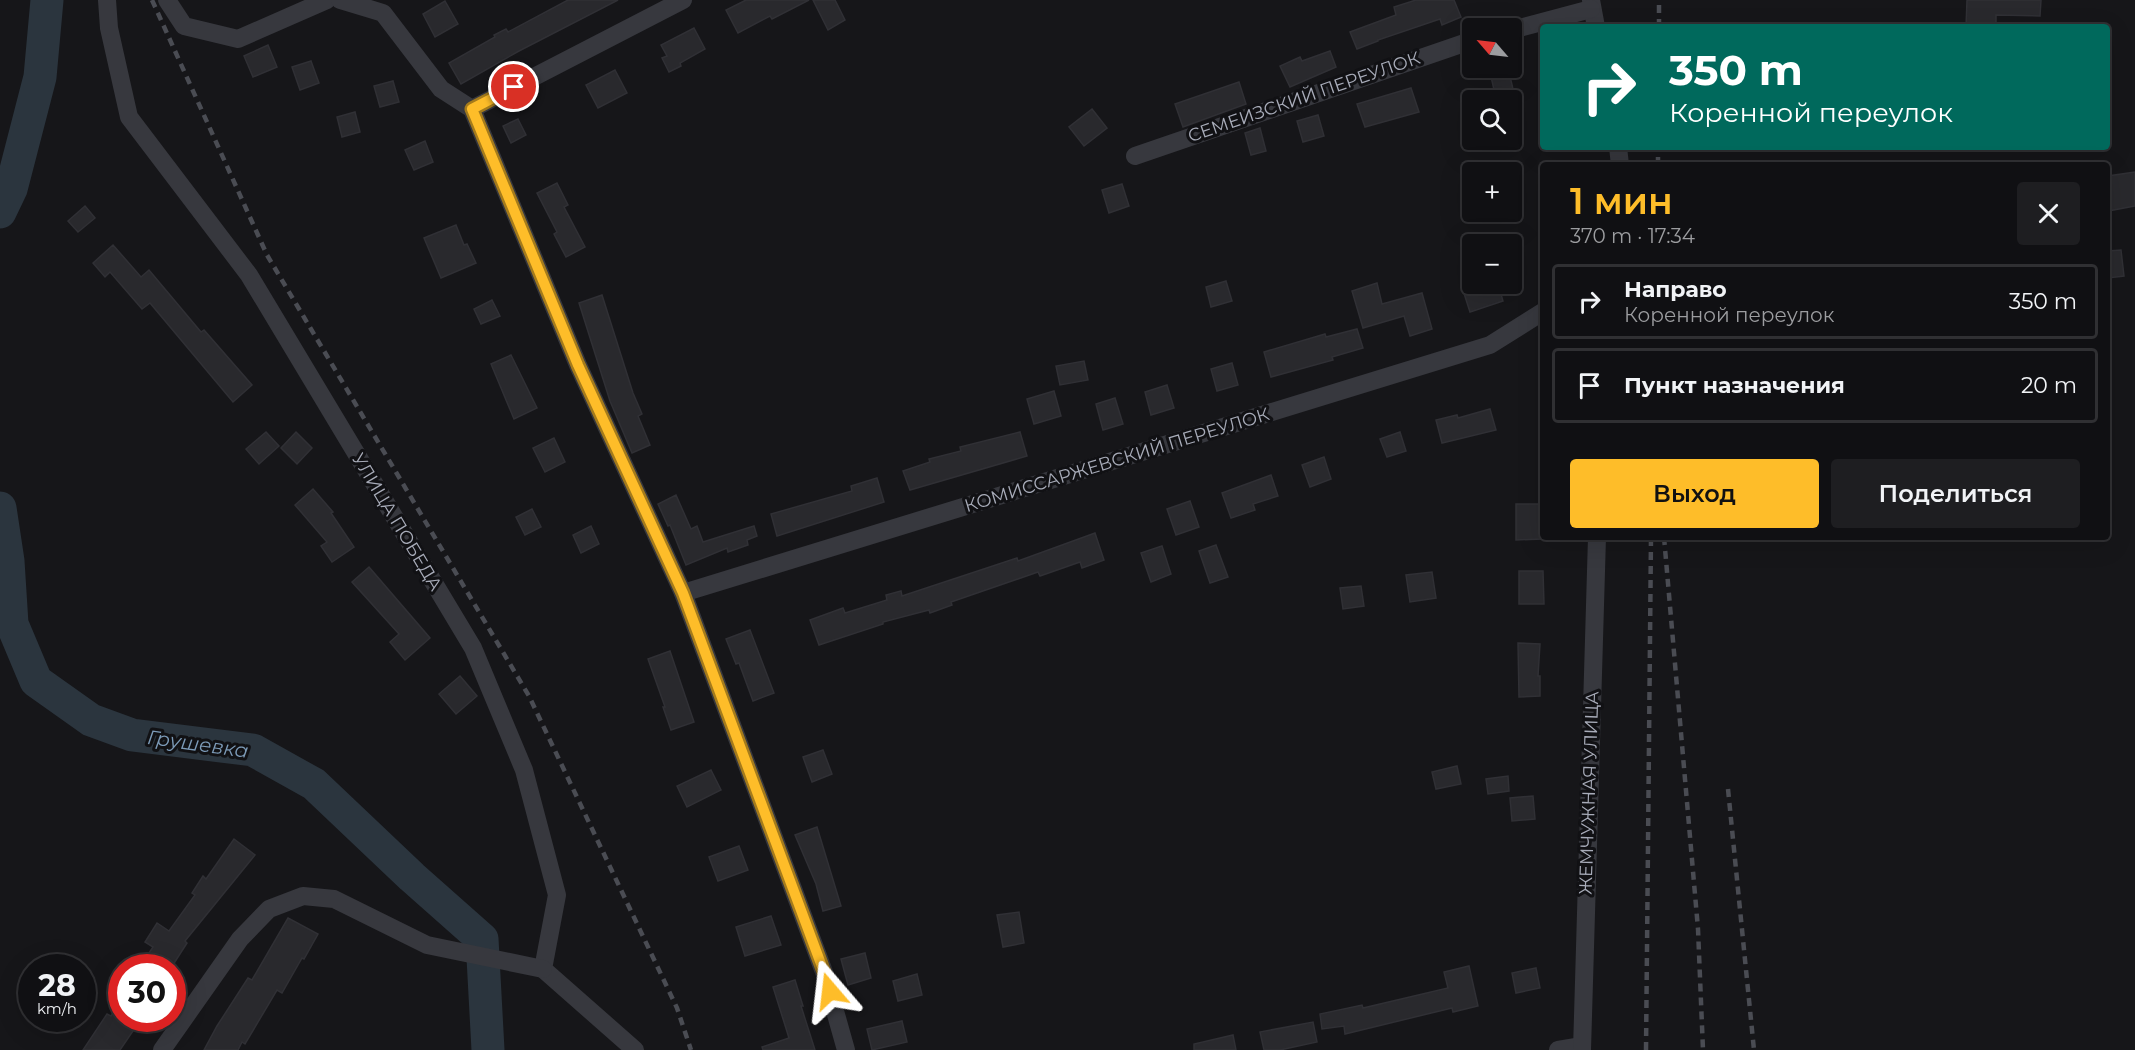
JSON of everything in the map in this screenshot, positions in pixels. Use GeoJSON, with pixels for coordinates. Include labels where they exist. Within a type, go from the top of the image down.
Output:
{"type":"FeatureCollection","features":[{"type":"Feature","properties":{"kind":"street","name":"УЛИЦА ПОБЕДА"},"geometry":{"type":"LineString","coordinates":[[106,0],[109,28],[129,117],[249,275],[473,648],[524,770],[557,895],[543,969]]}},
{"type":"Feature","properties":{"kind":"street"},"geometry":{"type":"LineString","coordinates":[[167,0],[184,26],[238,39],[327,0]]}},
{"type":"Feature","properties":{"kind":"street"},"geometry":{"type":"LineString","coordinates":[[340,0],[383,13],[441,89],[472,109],[578,365],[683,593],[824,972],[846,1050]]}},
{"type":"Feature","properties":{"kind":"street"},"geometry":{"type":"LineString","coordinates":[[472,109],[683,0]]}},
{"type":"Feature","properties":{"kind":"street"},"geometry":{"type":"LineString","coordinates":[[1522,28],[1593,12]]}},
{"type":"Feature","properties":{"kind":"street","name":"СЕМЕИЗСКИЙ ПЕРЕУЛОК"},"geometry":{"type":"LineString","coordinates":[[1135,156],[1462,44]]}},
{"type":"Feature","properties":{"kind":"street","name":"КОМИССАРЖЕВСКИЙ ПЕРЕУЛОК"},"geometry":{"type":"LineString","coordinates":[[683,593],[1490,345],[1540,314]]}},
{"type":"Feature","properties":{"kind":"street","name":"ЖЕМЧУЖНАЯ УЛИЦА"},"geometry":{"type":"LineString","coordinates":[[1582,1048],[1597,540]]}},
{"type":"Feature","properties":{"kind":"street"},"geometry":{"type":"LineString","coordinates":[[162,1050],[240,939],[269,909],[303,896],[334,899],[427,945],[543,969],[635,1050]]}},
{"type":"Feature","properties":{"kind":"street"},"geometry":{"type":"LineString","coordinates":[[1558,1050],[1582,1048]]}},
{"type":"Feature","properties":{"kind":"building"},"geometry":{"type":"Polygon","coordinates":[[[568,0],[618,0],[461,84],[449,63],[495,37],[494,35],[506,29],[508,32],[568,0]]]}},
{"type":"Feature","properties":{"kind":"building"},"geometry":{"type":"Polygon","coordinates":[[[746,0],[809,0],[772,19],[770,16],[738,33],[726,10],[746,0]]]}},
{"type":"Feature","properties":{"kind":"building"},"geometry":{"type":"Polygon","coordinates":[[[813,0],[835,0],[845,20],[828,30],[813,0]]]}},
{"type":"Feature","properties":{"kind":"building"},"geometry":{"type":"Polygon","coordinates":[[[1416,0],[1454,0],[1461,17],[1442,25],[1440,19],[1357,49],[1350,32],[1396,15],[1394,7],[1416,0]]]}},
{"type":"Feature","properties":{"kind":"building"},"geometry":{"type":"Polygon","coordinates":[[[1967,0],[2041,0],[2040,16],[1996,15],[1996,24],[1966,24],[1967,0]]]}},
{"type":"Feature","properties":{"kind":"building"},"geometry":{"type":"Polygon","coordinates":[[[445,1],[458,24],[435,37],[423,14],[445,1]]]}},
{"type":"Feature","properties":{"kind":"building"},"geometry":{"type":"Polygon","coordinates":[[[694,28],[705,49],[669,72],[662,58],[667,56],[661,45],[694,28]]]}},
{"type":"Feature","properties":{"kind":"building"},"geometry":{"type":"Polygon","coordinates":[[[268,45],[277,67],[253,77],[244,56],[268,45]]]}},
{"type":"Feature","properties":{"kind":"building"},"geometry":{"type":"Polygon","coordinates":[[[1330,51],[1336,67],[1290,87],[1280,66],[1300,57],[1302,61],[1330,51]]]}},
{"type":"Feature","properties":{"kind":"building"},"geometry":{"type":"Polygon","coordinates":[[[311,61],[319,83],[300,90],[292,67],[311,61]]]}},
{"type":"Feature","properties":{"kind":"building"},"geometry":{"type":"Polygon","coordinates":[[[615,70],[627,93],[598,108],[586,85],[615,70]]]}},
{"type":"Feature","properties":{"kind":"building"},"geometry":{"type":"Polygon","coordinates":[[[1491,78],[1510,78],[1513,89],[1494,90],[1491,78]]]}},
{"type":"Feature","properties":{"kind":"building"},"geometry":{"type":"Polygon","coordinates":[[[393,81],[399,102],[380,107],[374,86],[393,81]]]}},
{"type":"Feature","properties":{"kind":"building"},"geometry":{"type":"Polygon","coordinates":[[[1239,82],[1246,104],[1183,127],[1175,104],[1239,82]]]}},
{"type":"Feature","properties":{"kind":"building"},"geometry":{"type":"Polygon","coordinates":[[[1411,88],[1419,112],[1365,127],[1357,104],[1411,88]]]}},
{"type":"Feature","properties":{"kind":"building"},"geometry":{"type":"Polygon","coordinates":[[[1092,109],[1107,128],[1084,146],[1069,127],[1092,109]]]}},
{"type":"Feature","properties":{"kind":"building"},"geometry":{"type":"Polygon","coordinates":[[[355,112],[360,132],[342,137],[337,117],[355,112]]]}},
{"type":"Feature","properties":{"kind":"building"},"geometry":{"type":"Polygon","coordinates":[[[1318,115],[1324,136],[1303,142],[1297,121],[1318,115]]]}},
{"type":"Feature","properties":{"kind":"building"},"geometry":{"type":"Polygon","coordinates":[[[518,119],[526,135],[511,143],[503,126],[518,119]]]}},
{"type":"Feature","properties":{"kind":"building"},"geometry":{"type":"Polygon","coordinates":[[[1260,128],[1266,151],[1251,155],[1245,133],[1260,128]]]}},
{"type":"Feature","properties":{"kind":"building"},"geometry":{"type":"Polygon","coordinates":[[[425,141],[433,162],[414,170],[405,150],[425,141]]]}},
{"type":"Feature","properties":{"kind":"building"},"geometry":{"type":"Polygon","coordinates":[[[2135,172],[2135,206],[2110,211],[2110,176],[2135,172]]]}},
{"type":"Feature","properties":{"kind":"building"},"geometry":{"type":"Polygon","coordinates":[[[557,183],[568,205],[564,207],[585,247],[566,257],[554,234],[557,232],[537,193],[557,183]]]}},
{"type":"Feature","properties":{"kind":"building"},"geometry":{"type":"Polygon","coordinates":[[[1122,184],[1129,206],[1109,213],[1102,190],[1122,184]]]}},
{"type":"Feature","properties":{"kind":"building"},"geometry":{"type":"Polygon","coordinates":[[[85,206],[95,218],[78,232],[68,221],[85,206]]]}},
{"type":"Feature","properties":{"kind":"building"},"geometry":{"type":"Polygon","coordinates":[[[456,225],[464,245],[467,244],[476,263],[441,278],[424,238],[456,225]]]}},
{"type":"Feature","properties":{"kind":"building"},"geometry":{"type":"Polygon","coordinates":[[[113,245],[141,277],[149,270],[201,332],[204,330],[252,385],[233,402],[150,303],[142,309],[110,272],[105,277],[93,263],[113,245]]]}},
{"type":"Feature","properties":{"kind":"building"},"geometry":{"type":"Polygon","coordinates":[[[2121,250],[2124,276],[2110,278],[2110,251],[2121,250]]]}},
{"type":"Feature","properties":{"kind":"building"},"geometry":{"type":"Polygon","coordinates":[[[1226,281],[1232,301],[1211,307],[1206,287],[1226,281]]]}},
{"type":"Feature","properties":{"kind":"building"},"geometry":{"type":"Polygon","coordinates":[[[1377,283],[1382,304],[1422,293],[1432,329],[1410,336],[1404,316],[1363,328],[1352,291],[1377,283]]]}},
{"type":"Feature","properties":{"kind":"building"},"geometry":{"type":"Polygon","coordinates":[[[1464,294],[1501,294],[1503,301],[1470,312],[1464,294]]]}},
{"type":"Feature","properties":{"kind":"building"},"geometry":{"type":"Polygon","coordinates":[[[602,295],[633,393],[642,414],[638,416],[650,445],[632,453],[610,401],[579,303],[602,295]]]}},
{"type":"Feature","properties":{"kind":"building"},"geometry":{"type":"Polygon","coordinates":[[[492,300],[500,316],[481,324],[474,309],[492,300]]]}},
{"type":"Feature","properties":{"kind":"building"},"geometry":{"type":"Polygon","coordinates":[[[1357,329],[1363,348],[1332,357],[1333,360],[1271,377],[1264,352],[1325,334],[1326,337],[1357,329]]]}},
{"type":"Feature","properties":{"kind":"building"},"geometry":{"type":"Polygon","coordinates":[[[511,355],[537,408],[514,419],[491,364],[511,355]]]}},
{"type":"Feature","properties":{"kind":"building"},"geometry":{"type":"Polygon","coordinates":[[[1084,361],[1088,380],[1060,385],[1056,366],[1084,361]]]}},
{"type":"Feature","properties":{"kind":"building"},"geometry":{"type":"Polygon","coordinates":[[[1232,363],[1238,385],[1217,391],[1211,369],[1232,363]]]}},
{"type":"Feature","properties":{"kind":"building"},"geometry":{"type":"Polygon","coordinates":[[[1167,385],[1174,408],[1151,415],[1145,392],[1167,385]]]}},
{"type":"Feature","properties":{"kind":"building"},"geometry":{"type":"Polygon","coordinates":[[[1054,391],[1061,416],[1034,424],[1027,399],[1054,391]]]}},
{"type":"Feature","properties":{"kind":"building"},"geometry":{"type":"Polygon","coordinates":[[[1115,398],[1123,424],[1103,430],[1096,404],[1115,398]]]}},
{"type":"Feature","properties":{"kind":"building"},"geometry":{"type":"Polygon","coordinates":[[[1490,409],[1496,430],[1442,443],[1436,420],[1457,415],[1458,418],[1490,409]]]}},
{"type":"Feature","properties":{"kind":"building"},"geometry":{"type":"Polygon","coordinates":[[[266,432],[279,446],[259,464],[246,449],[266,432]]]}},
{"type":"Feature","properties":{"kind":"building"},"geometry":{"type":"Polygon","coordinates":[[[296,432],[312,448],[297,464],[281,448],[296,432]]]}},
{"type":"Feature","properties":{"kind":"building"},"geometry":{"type":"Polygon","coordinates":[[[1020,432],[1027,456],[910,490],[903,471],[930,462],[929,459],[961,451],[960,447],[1020,432]]]}},
{"type":"Feature","properties":{"kind":"building"},"geometry":{"type":"Polygon","coordinates":[[[1400,432],[1406,451],[1387,457],[1380,439],[1400,432]]]}},
{"type":"Feature","properties":{"kind":"building"},"geometry":{"type":"Polygon","coordinates":[[[554,438],[565,462],[545,472],[533,448],[554,438]]]}},
{"type":"Feature","properties":{"kind":"building"},"geometry":{"type":"Polygon","coordinates":[[[1324,457],[1331,479],[1310,487],[1302,465],[1324,457]]]}},
{"type":"Feature","properties":{"kind":"building"},"geometry":{"type":"Polygon","coordinates":[[[1271,475],[1278,496],[1253,504],[1255,510],[1231,518],[1222,493],[1271,475]]]}},
{"type":"Feature","properties":{"kind":"building"},"geometry":{"type":"Polygon","coordinates":[[[877,478],[884,502],[777,536],[771,514],[852,491],[851,486],[877,478]]]}},
{"type":"Feature","properties":{"kind":"building"},"geometry":{"type":"Polygon","coordinates":[[[313,489],[333,512],[331,513],[354,547],[332,562],[321,546],[327,542],[295,505],[313,489]]]}},
{"type":"Feature","properties":{"kind":"building"},"geometry":{"type":"Polygon","coordinates":[[[676,495],[691,529],[697,526],[703,542],[754,526],[757,536],[747,540],[748,545],[728,552],[727,548],[686,565],[670,525],[668,526],[658,504],[676,495]]]}},
{"type":"Feature","properties":{"kind":"building"},"geometry":{"type":"Polygon","coordinates":[[[1190,501],[1199,527],[1176,535],[1167,509],[1190,501]]]}},
{"type":"Feature","properties":{"kind":"building"},"geometry":{"type":"Polygon","coordinates":[[[1516,504],[1540,504],[1540,539],[1516,540],[1516,504]]]}},
{"type":"Feature","properties":{"kind":"building"},"geometry":{"type":"Polygon","coordinates":[[[532,509],[541,527],[525,535],[516,517],[532,509]]]}},
{"type":"Feature","properties":{"kind":"building"},"geometry":{"type":"Polygon","coordinates":[[[591,526],[599,544],[581,553],[573,535],[591,526]]]}},
{"type":"Feature","properties":{"kind":"building"},"geometry":{"type":"Polygon","coordinates":[[[1095,533],[1104,560],[1082,568],[1080,562],[1040,576],[1038,572],[951,602],[952,605],[930,613],[929,610],[883,622],[883,624],[819,645],[810,620],[843,608],[845,613],[887,600],[886,595],[901,591],[902,596],[1017,558],[1018,561],[1095,533]]]}},
{"type":"Feature","properties":{"kind":"building"},"geometry":{"type":"Polygon","coordinates":[[[1216,545],[1228,577],[1210,583],[1199,551],[1216,545]]]}},
{"type":"Feature","properties":{"kind":"building"},"geometry":{"type":"Polygon","coordinates":[[[1162,546],[1171,574],[1151,582],[1141,553],[1162,546]]]}},
{"type":"Feature","properties":{"kind":"building"},"geometry":{"type":"Polygon","coordinates":[[[369,567],[430,638],[405,660],[390,642],[399,634],[352,582],[369,567]]]}},
{"type":"Feature","properties":{"kind":"building"},"geometry":{"type":"Polygon","coordinates":[[[1519,571],[1543,571],[1544,604],[1519,604],[1519,571]]]}},
{"type":"Feature","properties":{"kind":"building"},"geometry":{"type":"Polygon","coordinates":[[[1432,572],[1436,598],[1410,602],[1406,575],[1432,572]]]}},
{"type":"Feature","properties":{"kind":"building"},"geometry":{"type":"Polygon","coordinates":[[[1361,586],[1364,606],[1343,609],[1340,588],[1361,586]]]}},
{"type":"Feature","properties":{"kind":"building"},"geometry":{"type":"Polygon","coordinates":[[[750,630],[774,693],[753,701],[739,663],[736,664],[726,639],[750,630]]]}},
{"type":"Feature","properties":{"kind":"building"},"geometry":{"type":"Polygon","coordinates":[[[1518,643],[1540,644],[1538,676],[1540,676],[1540,696],[1519,697],[1518,643]]]}},
{"type":"Feature","properties":{"kind":"building"},"geometry":{"type":"Polygon","coordinates":[[[670,651],[694,722],[671,730],[648,659],[670,651]]]}},
{"type":"Feature","properties":{"kind":"building"},"geometry":{"type":"Polygon","coordinates":[[[460,676],[477,696],[456,714],[439,694],[460,676]]]}},
{"type":"Feature","properties":{"kind":"building"},"geometry":{"type":"Polygon","coordinates":[[[823,750],[832,774],[812,782],[803,757],[823,750]]]}},
{"type":"Feature","properties":{"kind":"building"},"geometry":{"type":"Polygon","coordinates":[[[1457,766],[1461,784],[1436,789],[1432,772],[1457,766]]]}},
{"type":"Feature","properties":{"kind":"building"},"geometry":{"type":"Polygon","coordinates":[[[711,770],[721,790],[687,807],[677,786],[711,770]]]}},
{"type":"Feature","properties":{"kind":"building"},"geometry":{"type":"Polygon","coordinates":[[[1508,776],[1509,791],[1488,794],[1486,779],[1508,776]]]}},
{"type":"Feature","properties":{"kind":"building"},"geometry":{"type":"Polygon","coordinates":[[[1533,796],[1535,819],[1512,821],[1510,798],[1533,796]]]}},
{"type":"Feature","properties":{"kind":"building"},"geometry":{"type":"Polygon","coordinates":[[[817,827],[841,906],[823,911],[816,884],[795,835],[817,827]]]}},
{"type":"Feature","properties":{"kind":"building"},"geometry":{"type":"Polygon","coordinates":[[[234,839],[255,855],[185,941],[187,943],[180,954],[148,954],[153,947],[145,942],[157,923],[169,931],[195,895],[192,893],[203,876],[206,879],[234,839]]]}},
{"type":"Feature","properties":{"kind":"building"},"geometry":{"type":"Polygon","coordinates":[[[739,846],[748,870],[718,881],[709,857],[739,846]]]}},
{"type":"Feature","properties":{"kind":"building"},"geometry":{"type":"Polygon","coordinates":[[[1019,912],[1024,943],[1003,947],[997,915],[1019,912]]]}},
{"type":"Feature","properties":{"kind":"building"},"geometry":{"type":"Polygon","coordinates":[[[771,916],[781,945],[745,956],[736,927],[771,916]]]}},
{"type":"Feature","properties":{"kind":"building"},"geometry":{"type":"Polygon","coordinates":[[[288,918],[318,934],[304,959],[302,958],[282,993],[277,990],[245,1044],[242,1042],[238,1050],[204,1050],[248,978],[252,980],[288,918]]]}},
{"type":"Feature","properties":{"kind":"building"},"geometry":{"type":"Polygon","coordinates":[[[865,953],[871,978],[848,985],[841,959],[865,953]]]}},
{"type":"Feature","properties":{"kind":"building"},"geometry":{"type":"Polygon","coordinates":[[[1469,966],[1478,1006],[1453,1012],[1452,1008],[1345,1034],[1344,1026],[1322,1029],[1320,1014],[1362,1005],[1363,1008],[1448,988],[1444,972],[1469,966]]]}},
{"type":"Feature","properties":{"kind":"building"},"geometry":{"type":"Polygon","coordinates":[[[1536,968],[1540,988],[1516,993],[1512,973],[1536,968]]]}},
{"type":"Feature","properties":{"kind":"building"},"geometry":{"type":"Polygon","coordinates":[[[917,974],[922,995],[898,1001],[893,981],[917,974]]]}},
{"type":"Feature","properties":{"kind":"building"},"geometry":{"type":"Polygon","coordinates":[[[795,980],[815,1050],[763,1050],[762,1047],[789,1038],[773,987],[795,980]]]}},
{"type":"Feature","properties":{"kind":"building"},"geometry":{"type":"Polygon","coordinates":[[[107,1014],[108,1032],[132,1032],[120,1050],[83,1050],[96,1032],[107,1014]]]}},
{"type":"Feature","properties":{"kind":"building"},"geometry":{"type":"Polygon","coordinates":[[[902,1021],[907,1042],[872,1050],[867,1029],[902,1021]]]}},
{"type":"Feature","properties":{"kind":"building"},"geometry":{"type":"Polygon","coordinates":[[[1313,1022],[1317,1042],[1280,1050],[1264,1050],[1260,1032],[1313,1022]]]}},
{"type":"Feature","properties":{"kind":"building"},"geometry":{"type":"Polygon","coordinates":[[[1233,1035],[1236,1050],[1194,1050],[1194,1044],[1233,1035]]]}},
{"type":"Feature","properties":{"kind":"waterway","name":"Грушевка"},"geometry":{"type":"LineString","coordinates":[[0,212],[11,189],[40,77],[47,0]]}},
{"type":"Feature","properties":{"kind":"waterway","name":"Грушевка"},"geometry":{"type":"LineString","coordinates":[[0,508],[8,561],[12,624],[36,681],[91,720],[132,735],[253,750],[314,784],[412,877],[482,939],[488,1050]]}},
{"type":"Feature","properties":{"kind":"railway"},"geometry":{"type":"LineString","coordinates":[[152,0],[267,255],[529,696],[677,1008],[691,1050]]}},
{"type":"Feature","properties":{"kind":"railway"},"geometry":{"type":"LineString","coordinates":[[1659,0],[1659,24]]}},
{"type":"Feature","properties":{"kind":"railway"},"geometry":{"type":"LineString","coordinates":[[1658,150],[1658,162]]}},
{"type":"Feature","properties":{"kind":"railway"},"geometry":{"type":"LineString","coordinates":[[1646,1050],[1651,540]]}},
{"type":"Feature","properties":{"kind":"railway"},"geometry":{"type":"LineString","coordinates":[[1664,540],[1698,929],[1703,1050]]}},
{"type":"Feature","properties":{"kind":"railway"},"geometry":{"type":"LineString","coordinates":[[1728,789],[1754,1050]]}},
{"type":"Feature","properties":{"kind":"route"},"geometry":{"type":"LineString","coordinates":[[514,87],[472,109],[578,365],[683,593],[830,991]]}}]}
